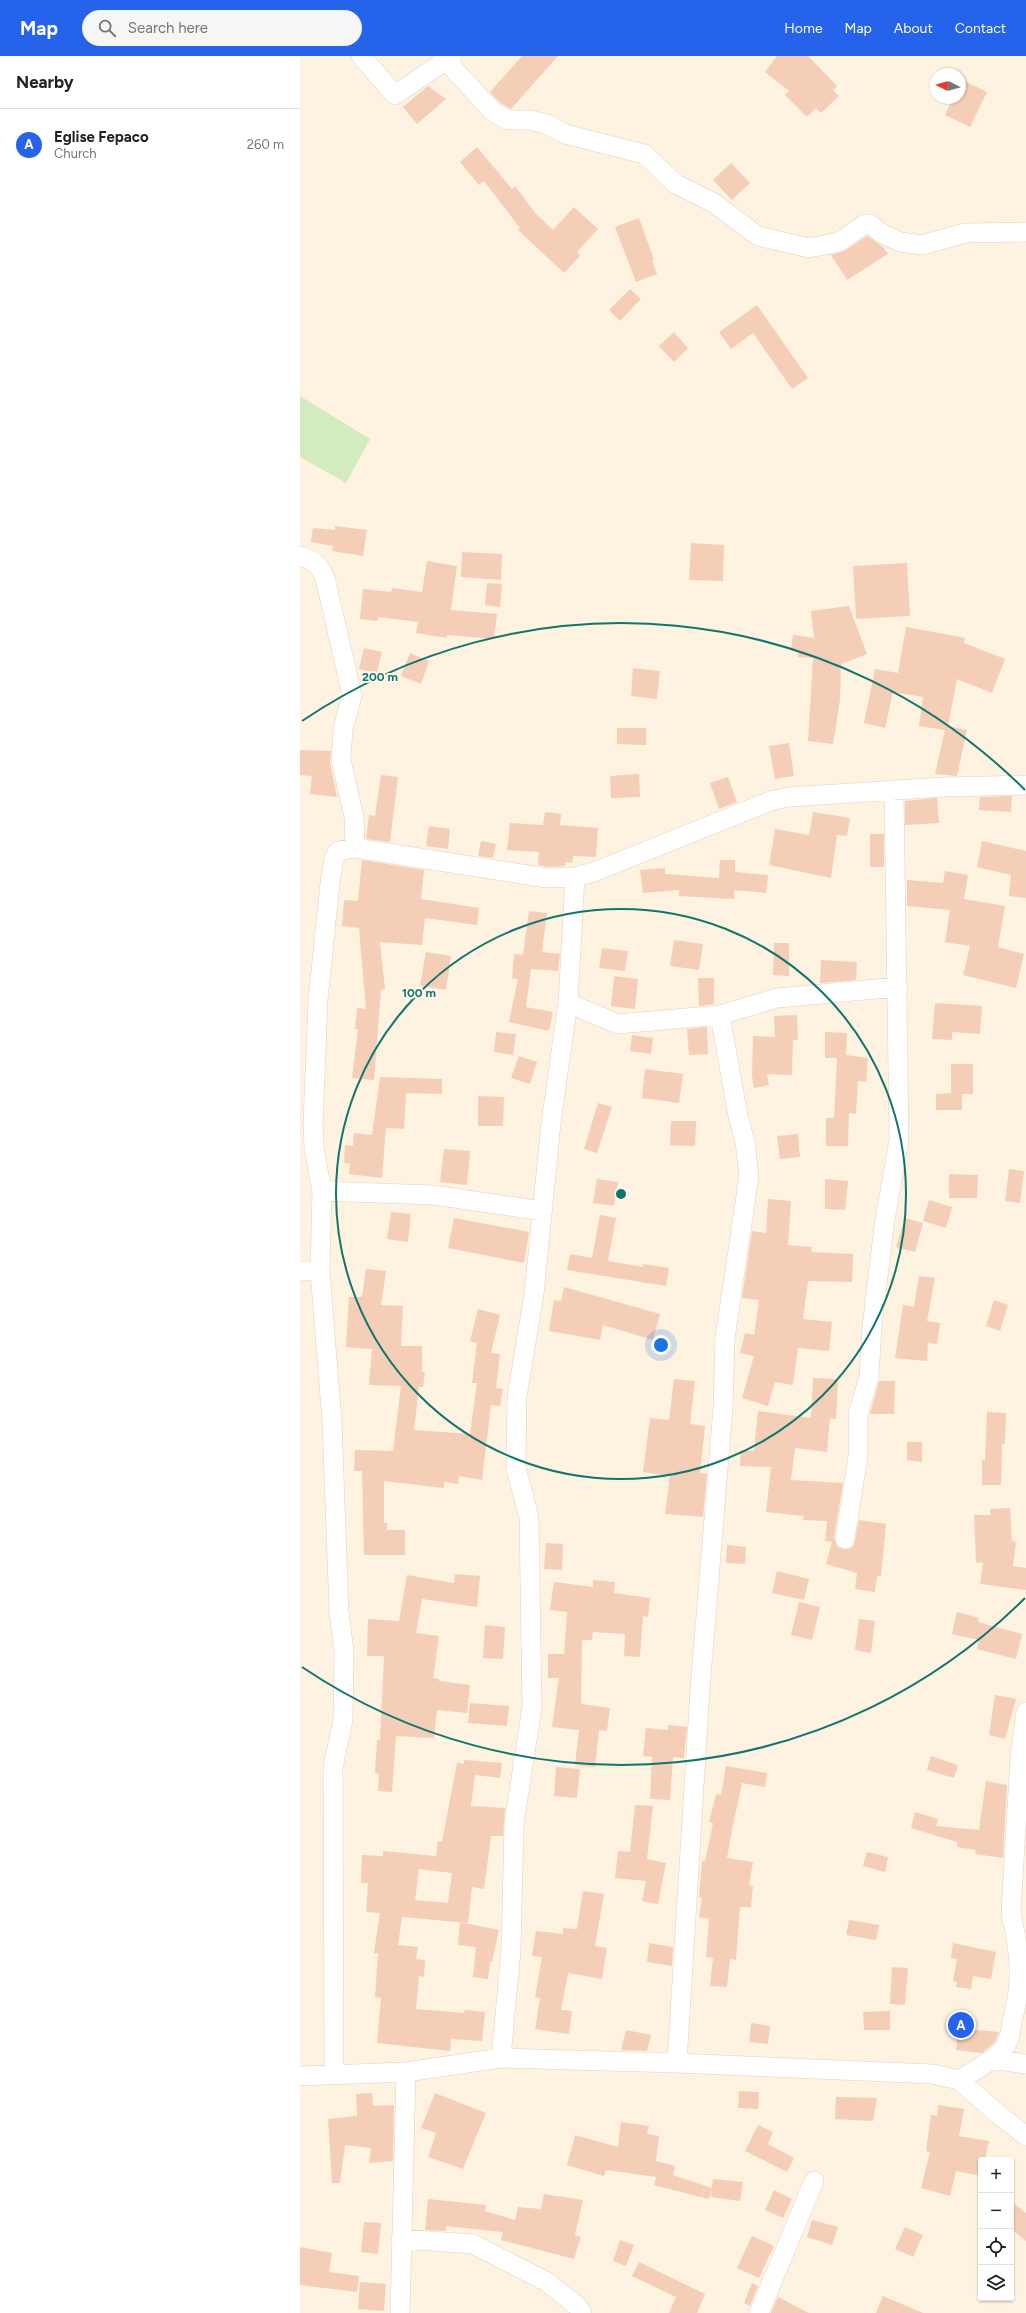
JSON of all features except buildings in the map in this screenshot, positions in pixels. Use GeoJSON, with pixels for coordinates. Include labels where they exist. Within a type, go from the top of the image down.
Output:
{"type":"FeatureCollection","features":[{"type":"Feature","properties":{"kind":"street"},"geometry":{"type":"LineString","coordinates":[[361,56],[395,95],[447,57],[493,112],[508,120],[530,120],[546,124],[565,134],[644,154],[676,184],[714,203],[758,236],[765,238],[809,248],[839,242],[865,224],[870,224],[881,233],[900,242],[922,245],[965,233],[1026,232]]}},
{"type":"Feature","properties":{"kind":"street"},"geometry":{"type":"LineString","coordinates":[[300,556],[313,560],[320,568],[325,578],[352,695],[342,729],[341,760],[354,817],[355,848]]}},
{"type":"Feature","properties":{"kind":"street"},"geometry":{"type":"LineString","coordinates":[[334,2074],[333,1767],[343,1720],[345,1688],[344,1651],[339,1612],[332,1422],[320,1271],[322,1191],[314,1148],[313,1124],[318,1000],[334,859],[338,852],[355,848],[547,878],[575,877],[594,872],[770,801],[789,797],[1026,785]]}},
{"type":"Feature","properties":{"kind":"street"},"geometry":{"type":"LineString","coordinates":[[845,1539],[858,1456],[858,1414],[869,1377],[872,1327],[884,1226],[899,1140],[894,791]]}},
{"type":"Feature","properties":{"kind":"street"},"geometry":{"type":"LineString","coordinates":[[501,2058],[511,1950],[514,1824],[532,1707],[529,1517],[516,1468],[517,1397],[534,1294],[551,1123],[568,1003],[575,877]]}},
{"type":"Feature","properties":{"kind":"street"},"geometry":{"type":"LineString","coordinates":[[568,1003],[618,1024],[720,1015],[777,998],[898,987]]}},
{"type":"Feature","properties":{"kind":"street"},"geometry":{"type":"LineString","coordinates":[[677,2063],[700,1689],[723,1408],[725,1338],[749,1176],[745,1142],[738,1116],[720,1015]]}},
{"type":"Feature","properties":{"kind":"street"},"geometry":{"type":"LineString","coordinates":[[322,1191],[434,1195],[542,1211]]}},
{"type":"Feature","properties":{"kind":"street"},"geometry":{"type":"LineString","coordinates":[[300,1271],[320,1271]]}},
{"type":"Feature","properties":{"kind":"street"},"geometry":{"type":"LineString","coordinates":[[959,2080],[992,2059],[1007,2044],[1020,1981],[1016,1938],[1011,1913],[1020,1757],[1026,1712]]}},
{"type":"Feature","properties":{"kind":"street"},"geometry":{"type":"LineString","coordinates":[[300,2076],[406,2072],[501,2058],[677,2063],[933,2074],[959,2080],[1026,2136]]}},
{"type":"Feature","properties":{"kind":"street"},"geometry":{"type":"LineString","coordinates":[[992,2059],[1026,2064]]}},
{"type":"Feature","properties":{"kind":"street"},"geometry":{"type":"LineString","coordinates":[[400,2313],[406,2072]]}},
{"type":"Feature","properties":{"kind":"street"},"geometry":{"type":"LineString","coordinates":[[759,2313],[814,2181]]}},
{"type":"Feature","properties":{"kind":"street"},"geometry":{"type":"LineString","coordinates":[[402,2239],[473,2244],[547,2282],[577,2306],[582,2313]]}},
{"type":"Feature","properties":{"kind":"green space"},"geometry":{"type":"Polygon","coordinates":[[[300,396],[370,439],[346,483],[300,457],[300,396]]]}},
{"type":"Feature","properties":{"kind":"place","name":"Eglise Fepaco"},"geometry":{"type":"Point","coordinates":[961,2025]}}]}
